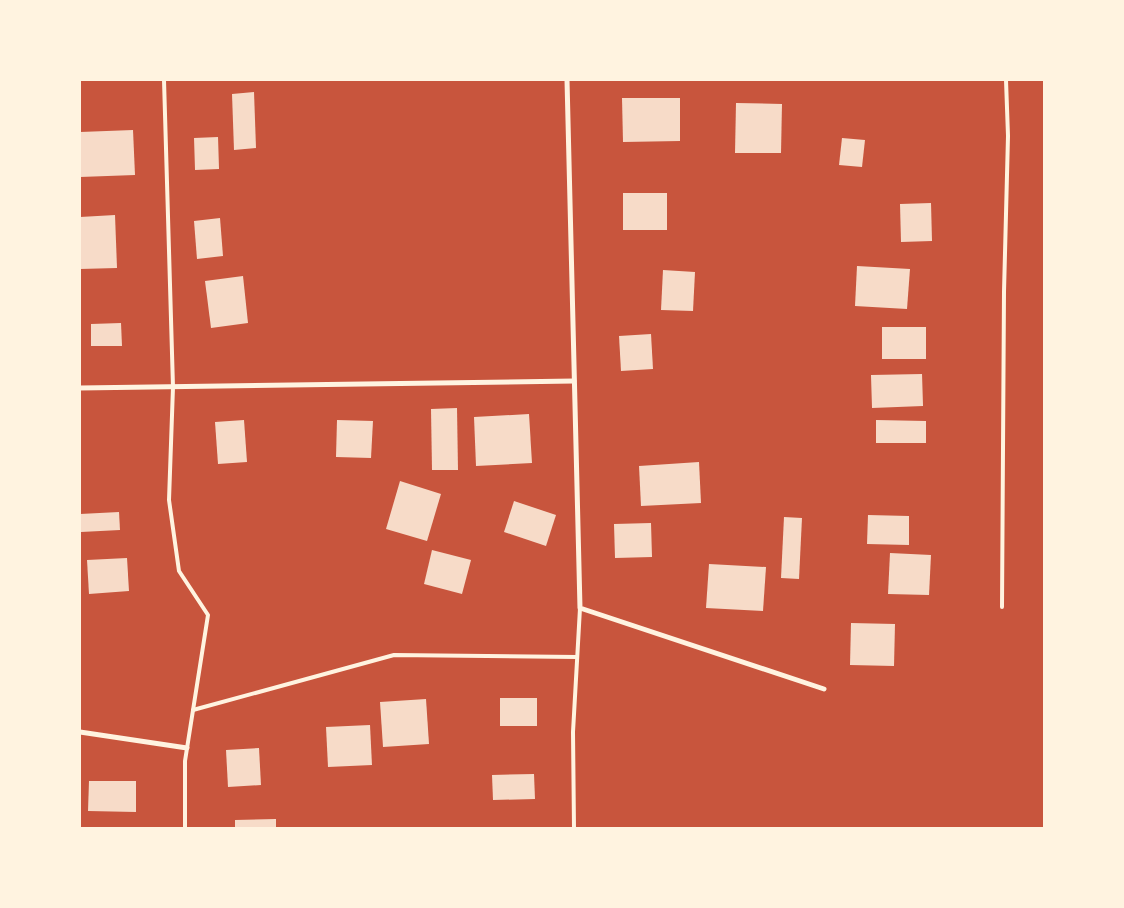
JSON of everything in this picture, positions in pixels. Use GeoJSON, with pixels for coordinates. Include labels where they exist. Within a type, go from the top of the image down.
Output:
{"type":"FeatureCollection","features":[{"type":"Feature","properties":{"kind":"street"},"geometry":{"type":"LineString","coordinates":[[567,80],[580,608],[824,689]]}},
{"type":"Feature","properties":{"kind":"street"},"geometry":{"type":"LineString","coordinates":[[80,388],[574,381]]}},
{"type":"Feature","properties":{"kind":"street"},"geometry":{"type":"LineString","coordinates":[[80,732],[187,748]]}},
{"type":"Feature","properties":{"kind":"lane"},"geometry":{"type":"LineString","coordinates":[[164,80],[173,387],[169,500],[178,571],[208,614],[185,761],[185,828]]}},
{"type":"Feature","properties":{"kind":"lane"},"geometry":{"type":"LineString","coordinates":[[1002,606],[1004,292],[1008,136],[1006,80]]}},
{"type":"Feature","properties":{"kind":"lane"},"geometry":{"type":"LineString","coordinates":[[574,828],[573,732],[580,608]]}},
{"type":"Feature","properties":{"kind":"lane"},"geometry":{"type":"LineString","coordinates":[[193,710],[394,655],[578,657]]}},
{"type":"Feature","properties":{"kind":"building"},"geometry":{"type":"Polygon","coordinates":[[[254,92],[256,148],[234,150],[232,94],[254,92]]]}},
{"type":"Feature","properties":{"kind":"building"},"geometry":{"type":"Polygon","coordinates":[[[622,98],[680,98],[680,141],[623,142],[622,98]]]}},
{"type":"Feature","properties":{"kind":"building"},"geometry":{"type":"Polygon","coordinates":[[[736,103],[782,104],[781,153],[735,153],[736,103]]]}},
{"type":"Feature","properties":{"kind":"building"},"geometry":{"type":"Polygon","coordinates":[[[133,130],[135,175],[80,177],[80,132],[133,130]]]}},
{"type":"Feature","properties":{"kind":"building"},"geometry":{"type":"Polygon","coordinates":[[[218,137],[219,169],[195,170],[194,138],[218,137]]]}},
{"type":"Feature","properties":{"kind":"building"},"geometry":{"type":"Polygon","coordinates":[[[842,138],[865,140],[862,167],[839,165],[842,138]]]}},
{"type":"Feature","properties":{"kind":"building"},"geometry":{"type":"Polygon","coordinates":[[[623,193],[667,193],[667,230],[623,230],[623,193]]]}},
{"type":"Feature","properties":{"kind":"building"},"geometry":{"type":"Polygon","coordinates":[[[931,203],[932,241],[901,242],[900,204],[931,203]]]}},
{"type":"Feature","properties":{"kind":"building"},"geometry":{"type":"Polygon","coordinates":[[[115,215],[117,268],[80,269],[80,217],[115,215]]]}},
{"type":"Feature","properties":{"kind":"building"},"geometry":{"type":"Polygon","coordinates":[[[220,218],[223,256],[197,259],[194,221],[220,218]]]}},
{"type":"Feature","properties":{"kind":"building"},"geometry":{"type":"Polygon","coordinates":[[[857,266],[910,269],[907,309],[855,306],[857,266]]]}},
{"type":"Feature","properties":{"kind":"building"},"geometry":{"type":"Polygon","coordinates":[[[663,270],[695,272],[693,311],[661,310],[663,270]]]}},
{"type":"Feature","properties":{"kind":"building"},"geometry":{"type":"Polygon","coordinates":[[[243,276],[248,323],[211,328],[205,281],[243,276]]]}},
{"type":"Feature","properties":{"kind":"building"},"geometry":{"type":"Polygon","coordinates":[[[121,323],[122,346],[91,346],[91,324],[121,323]]]}},
{"type":"Feature","properties":{"kind":"building"},"geometry":{"type":"Polygon","coordinates":[[[882,327],[926,327],[926,359],[882,359],[882,327]]]}},
{"type":"Feature","properties":{"kind":"building"},"geometry":{"type":"Polygon","coordinates":[[[651,334],[653,369],[621,371],[619,336],[651,334]]]}},
{"type":"Feature","properties":{"kind":"building"},"geometry":{"type":"Polygon","coordinates":[[[922,374],[923,406],[872,408],[871,375],[922,374]]]}},
{"type":"Feature","properties":{"kind":"building"},"geometry":{"type":"Polygon","coordinates":[[[457,408],[458,470],[432,470],[431,409],[457,408]]]}},
{"type":"Feature","properties":{"kind":"building"},"geometry":{"type":"Polygon","coordinates":[[[529,414],[532,463],[476,466],[474,417],[529,414]]]}},
{"type":"Feature","properties":{"kind":"building"},"geometry":{"type":"Polygon","coordinates":[[[244,420],[247,462],[218,464],[215,422],[244,420]]]}},
{"type":"Feature","properties":{"kind":"building"},"geometry":{"type":"Polygon","coordinates":[[[337,420],[373,421],[371,458],[336,457],[337,420]]]}},
{"type":"Feature","properties":{"kind":"building"},"geometry":{"type":"Polygon","coordinates":[[[876,420],[926,421],[926,443],[876,443],[876,420]]]}},
{"type":"Feature","properties":{"kind":"building"},"geometry":{"type":"Polygon","coordinates":[[[699,462],[701,503],[641,506],[639,466],[699,462]]]}},
{"type":"Feature","properties":{"kind":"building"},"geometry":{"type":"Polygon","coordinates":[[[400,481],[441,494],[427,541],[386,529],[400,481]]]}},
{"type":"Feature","properties":{"kind":"building"},"geometry":{"type":"Polygon","coordinates":[[[514,501],[556,515],[546,546],[504,532],[514,501]]]}},
{"type":"Feature","properties":{"kind":"building"},"geometry":{"type":"Polygon","coordinates":[[[119,512],[120,530],[81,532],[80,514],[119,512]]]}},
{"type":"Feature","properties":{"kind":"building"},"geometry":{"type":"Polygon","coordinates":[[[868,515],[909,516],[909,545],[867,544],[868,515]]]}},
{"type":"Feature","properties":{"kind":"building"},"geometry":{"type":"Polygon","coordinates":[[[784,517],[802,518],[799,579],[781,578],[784,517]]]}},
{"type":"Feature","properties":{"kind":"building"},"geometry":{"type":"Polygon","coordinates":[[[651,523],[652,557],[615,558],[614,524],[651,523]]]}},
{"type":"Feature","properties":{"kind":"building"},"geometry":{"type":"Polygon","coordinates":[[[432,550],[471,560],[462,594],[424,584],[432,550]]]}},
{"type":"Feature","properties":{"kind":"building"},"geometry":{"type":"Polygon","coordinates":[[[890,553],[931,555],[929,595],[888,594],[890,553]]]}},
{"type":"Feature","properties":{"kind":"building"},"geometry":{"type":"Polygon","coordinates":[[[127,558],[129,591],[89,594],[87,560],[127,558]]]}},
{"type":"Feature","properties":{"kind":"building"},"geometry":{"type":"Polygon","coordinates":[[[709,564],[766,567],[763,611],[706,608],[709,564]]]}},
{"type":"Feature","properties":{"kind":"building"},"geometry":{"type":"Polygon","coordinates":[[[851,623],[895,624],[894,666],[850,665],[851,623]]]}},
{"type":"Feature","properties":{"kind":"building"},"geometry":{"type":"Polygon","coordinates":[[[500,698],[537,698],[537,726],[500,726],[500,698]]]}},
{"type":"Feature","properties":{"kind":"building"},"geometry":{"type":"Polygon","coordinates":[[[426,699],[429,744],[383,747],[380,702],[426,699]]]}},
{"type":"Feature","properties":{"kind":"building"},"geometry":{"type":"Polygon","coordinates":[[[370,725],[372,765],[328,767],[326,727],[370,725]]]}},
{"type":"Feature","properties":{"kind":"building"},"geometry":{"type":"Polygon","coordinates":[[[259,748],[261,785],[228,787],[226,750],[259,748]]]}},
{"type":"Feature","properties":{"kind":"building"},"geometry":{"type":"Polygon","coordinates":[[[534,774],[535,799],[493,800],[492,775],[534,774]]]}},
{"type":"Feature","properties":{"kind":"building"},"geometry":{"type":"Polygon","coordinates":[[[89,781],[136,781],[136,812],[88,811],[89,781]]]}},
{"type":"Feature","properties":{"kind":"building"},"geometry":{"type":"Polygon","coordinates":[[[276,819],[276,828],[235,828],[235,820],[276,819]]]}}]}
